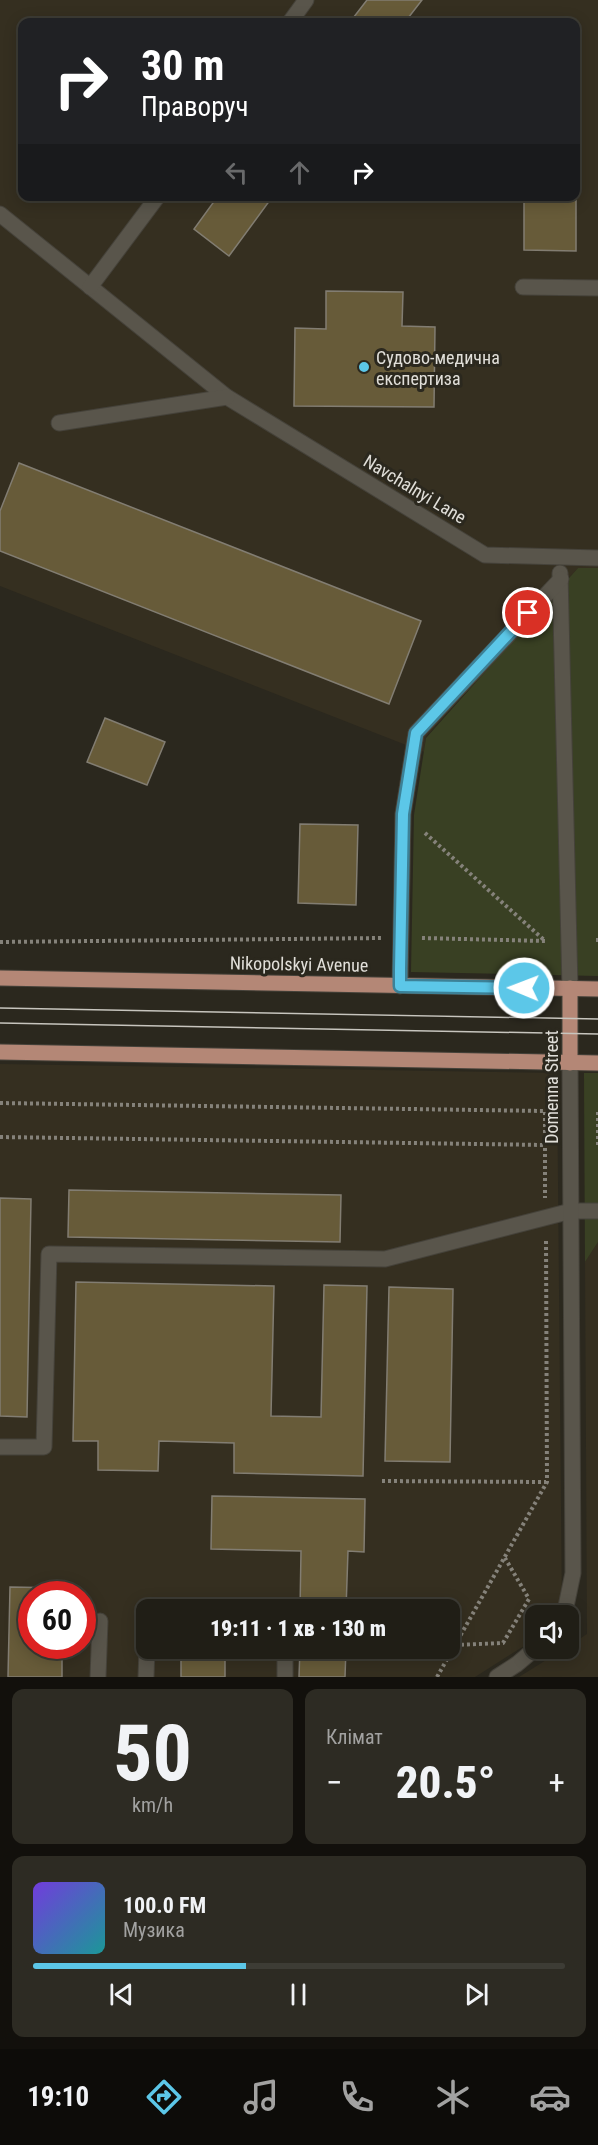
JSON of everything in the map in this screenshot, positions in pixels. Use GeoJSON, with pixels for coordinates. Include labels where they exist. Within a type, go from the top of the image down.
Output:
{"type":"FeatureCollection","features":[{"type":"Feature","properties":{"kind":"main road","name":"Nikopolskyi Avenue"},"geometry":{"type":"LineString","coordinates":[[0,978],[598,989]]}},
{"type":"Feature","properties":{"kind":"main road","name":"Domenna Street"},"geometry":{"type":"LineString","coordinates":[[570,988],[570,1063]]}},
{"type":"Feature","properties":{"kind":"main road"},"geometry":{"type":"LineString","coordinates":[[0,1052],[598,1063]]}},
{"type":"Feature","properties":{"kind":"street"},"geometry":{"type":"LineString","coordinates":[[293,18],[306,0]]}},
{"type":"Feature","properties":{"kind":"street"},"geometry":{"type":"LineString","coordinates":[[90,287],[155,201]]}},
{"type":"Feature","properties":{"kind":"street","name":"Navchalnyi Lane"},"geometry":{"type":"LineString","coordinates":[[0,214],[227,397],[485,555],[598,558]]}},
{"type":"Feature","properties":{"kind":"street"},"geometry":{"type":"LineString","coordinates":[[523,287],[598,288]]}},
{"type":"Feature","properties":{"kind":"street"},"geometry":{"type":"LineString","coordinates":[[59,423],[227,397]]}},
{"type":"Feature","properties":{"kind":"street","name":"Domenna Street"},"geometry":{"type":"LineString","coordinates":[[560,558],[570,988]]}},
{"type":"Feature","properties":{"kind":"street"},"geometry":{"type":"LineString","coordinates":[[400,986],[403,814],[416,733],[561,579]]}},
{"type":"Feature","properties":{"kind":"street","name":"Domenna Street"},"geometry":{"type":"LineString","coordinates":[[566,1605],[573,1573],[570,1063]]}},
{"type":"Feature","properties":{"kind":"street"},"geometry":{"type":"LineString","coordinates":[[0,1447],[44,1447],[49,1254],[385,1259],[571,1211],[598,1211]]}},
{"type":"Feature","properties":{"kind":"street"},"geometry":{"type":"LineString","coordinates":[[98,1677],[100,1621]]}},
{"type":"Feature","properties":{"kind":"street"},"geometry":{"type":"LineString","coordinates":[[497,1677],[525,1658]]}},
{"type":"Feature","properties":{"kind":"street"},"geometry":{"type":"LineString","coordinates":[[146,1677],[147,1659]]}},
{"type":"Feature","properties":{"kind":"street"},"geometry":{"type":"LineString","coordinates":[[285,1659],[285,1677]]}},
{"type":"Feature","properties":{"kind":"path"},"geometry":{"type":"LineString","coordinates":[[0,942],[401,937],[545,940],[403,814]]}},
{"type":"Feature","properties":{"kind":"path"},"geometry":{"type":"LineString","coordinates":[[0,1103],[545,1111],[547,1482],[460,1636]]}},
{"type":"Feature","properties":{"kind":"path"},"geometry":{"type":"LineString","coordinates":[[598,1112],[598,1146]]}},
{"type":"Feature","properties":{"kind":"path"},"geometry":{"type":"LineString","coordinates":[[0,1137],[545,1145]]}},
{"type":"Feature","properties":{"kind":"path"},"geometry":{"type":"LineString","coordinates":[[382,1481],[547,1482]]}},
{"type":"Feature","properties":{"kind":"path"},"geometry":{"type":"LineString","coordinates":[[460,1645],[503,1643],[530,1599],[505,1557]]}},
{"type":"Feature","properties":{"kind":"path"},"geometry":{"type":"LineString","coordinates":[[437,1677],[447,1659]]}},
{"type":"Feature","properties":{"kind":"shaded area"},"geometry":{"type":"Polygon","coordinates":[[[0,0],[598,0],[598,568],[578,568],[426,737],[424,752],[0,586],[0,0]]]}},
{"type":"Feature","properties":{"kind":"shaded area"},"geometry":{"type":"Polygon","coordinates":[[[0,1064],[557,1073],[562,1605],[525,1605],[525,1645],[475,1677],[0,1677],[0,1064]]]}},
{"type":"Feature","properties":{"kind":"shaded area"},"geometry":{"type":"Polygon","coordinates":[[[598,1242],[598,1677],[519,1677],[548,1659],[579,1659],[579,1639],[587,1634],[585,1262],[598,1242]]]}},
{"type":"Feature","properties":{"kind":"green space"},"geometry":{"type":"Polygon","coordinates":[[[578,568],[598,568],[598,976],[411,972],[414,815],[426,738],[578,568]]]}},
{"type":"Feature","properties":{"kind":"green space"},"geometry":{"type":"Polygon","coordinates":[[[584,1073],[598,1073],[598,1242],[585,1262],[584,1073]]]}},
{"type":"Feature","properties":{"kind":"building"},"geometry":{"type":"Polygon","coordinates":[[[367,0],[422,0],[408,18],[353,18],[367,0]]]}},
{"type":"Feature","properties":{"kind":"building"},"geometry":{"type":"Polygon","coordinates":[[[214,201],[269,201],[229,256],[194,229],[214,201]]]}},
{"type":"Feature","properties":{"kind":"building"},"geometry":{"type":"Polygon","coordinates":[[[524,201],[576,201],[576,251],[524,250],[524,201]]]}},
{"type":"Feature","properties":{"kind":"building"},"geometry":{"type":"Polygon","coordinates":[[[326,291],[403,292],[402,326],[435,327],[434,407],[294,406],[295,328],[326,329],[326,291]]]}},
{"type":"Feature","properties":{"kind":"building"},"geometry":{"type":"Polygon","coordinates":[[[19,463],[421,621],[389,704],[0,551],[0,511],[19,463]]]}},
{"type":"Feature","properties":{"kind":"building"},"geometry":{"type":"Polygon","coordinates":[[[105,718],[165,742],[147,785],[87,762],[105,718]]]}},
{"type":"Feature","properties":{"kind":"building"},"geometry":{"type":"Polygon","coordinates":[[[300,824],[358,825],[356,905],[298,903],[300,824]]]}},
{"type":"Feature","properties":{"kind":"building"},"geometry":{"type":"Polygon","coordinates":[[[69,1190],[341,1195],[340,1242],[68,1237],[69,1190]]]}},
{"type":"Feature","properties":{"kind":"building"},"geometry":{"type":"Polygon","coordinates":[[[0,1198],[31,1199],[27,1417],[0,1416],[0,1198]]]}},
{"type":"Feature","properties":{"kind":"building"},"geometry":{"type":"Polygon","coordinates":[[[76,1282],[274,1286],[271,1416],[321,1417],[324,1285],[367,1286],[363,1476],[234,1473],[234,1443],[159,1441],[158,1471],[98,1470],[98,1441],[73,1441],[76,1282]]]}},
{"type":"Feature","properties":{"kind":"building"},"geometry":{"type":"Polygon","coordinates":[[[389,1287],[453,1289],[450,1462],[385,1461],[389,1287]]]}},
{"type":"Feature","properties":{"kind":"building"},"geometry":{"type":"Polygon","coordinates":[[[212,1496],[365,1499],[364,1552],[348,1551],[346,1599],[300,1599],[301,1551],[211,1549],[212,1496]]]}},
{"type":"Feature","properties":{"kind":"building"},"geometry":{"type":"Polygon","coordinates":[[[10,1587],[18,1587],[18,1659],[62,1659],[62,1677],[8,1677],[10,1587]]]}},
{"type":"Feature","properties":{"kind":"building"},"geometry":{"type":"Polygon","coordinates":[[[181,1659],[225,1659],[225,1677],[181,1677],[181,1659]]]}},
{"type":"Feature","properties":{"kind":"building"},"geometry":{"type":"Polygon","coordinates":[[[300,1659],[346,1659],[345,1677],[299,1677],[300,1659]]]}},
{"type":"Feature","properties":{"kind":"tram line"},"geometry":{"type":"LineString","coordinates":[[0,1008],[598,1019]]}},
{"type":"Feature","properties":{"kind":"tram line"},"geometry":{"type":"LineString","coordinates":[[0,1023],[598,1034]]}},
{"type":"Feature","properties":{"kind":"place","name":"Судово-медична експертиза"},"geometry":{"type":"Point","coordinates":[364,367]}},
{"type":"Feature","properties":{"kind":"route"},"geometry":{"type":"LineString","coordinates":[[524,988],[400,986],[400,969],[403,814],[416,733],[528,613]]}}]}
